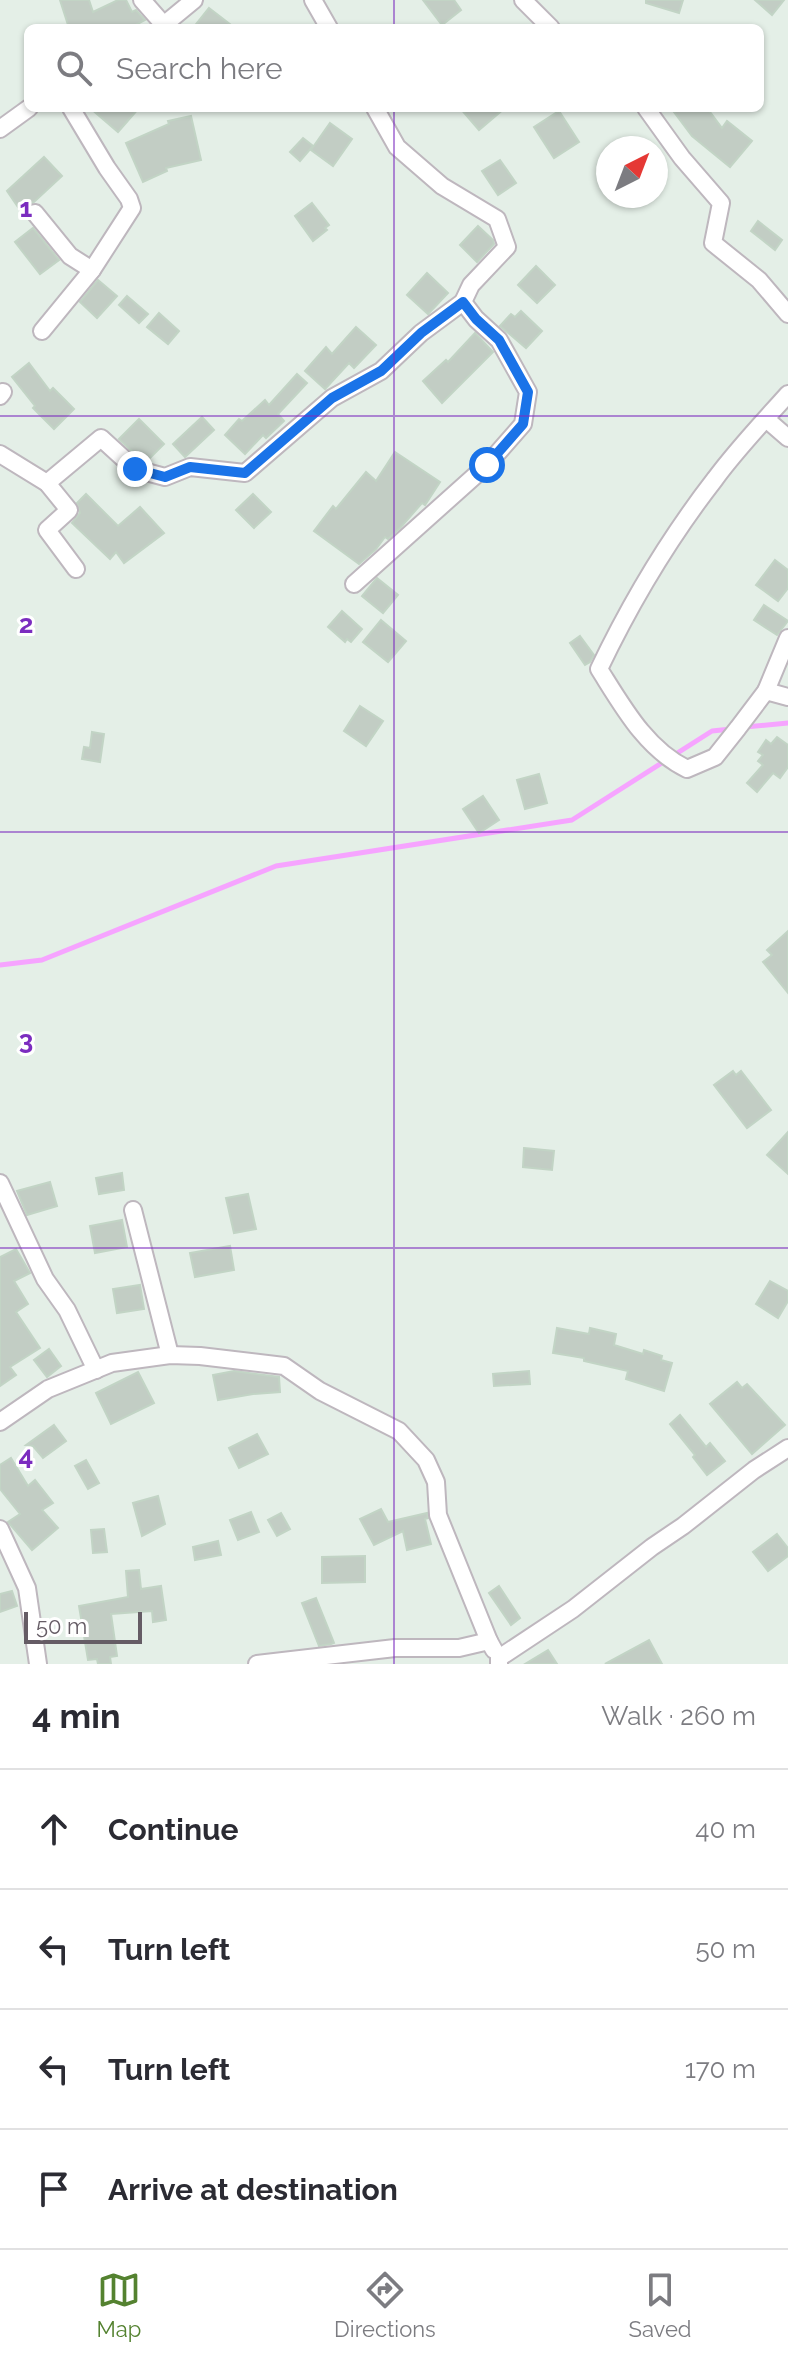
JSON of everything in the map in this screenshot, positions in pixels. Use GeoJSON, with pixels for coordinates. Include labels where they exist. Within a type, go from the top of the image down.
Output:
{"type":"FeatureCollection","features":[{"type":"Feature","properties":{"kind":"street"},"geometry":{"type":"LineString","coordinates":[[142,0],[160,24]]}},
{"type":"Feature","properties":{"kind":"street"},"geometry":{"type":"LineString","coordinates":[[164,24],[194,0]]}},
{"type":"Feature","properties":{"kind":"street"},"geometry":{"type":"LineString","coordinates":[[313,0],[327,24]]}},
{"type":"Feature","properties":{"kind":"street"},"geometry":{"type":"LineString","coordinates":[[523,0],[547,24]]}},
{"type":"Feature","properties":{"kind":"street"},"geometry":{"type":"LineString","coordinates":[[0,129],[24,112]]}},
{"type":"Feature","properties":{"kind":"street"},"geometry":{"type":"LineString","coordinates":[[42,331],[92,270],[132,208],[73,112]]}},
{"type":"Feature","properties":{"kind":"street"},"geometry":{"type":"LineString","coordinates":[[47,483],[101,438],[135,469],[165,477],[190,467],[245,473],[332,398],[381,371],[421,333],[463,302],[471,285],[507,247],[497,219],[442,186],[397,147],[377,112]]}},
{"type":"Feature","properties":{"kind":"street"},"geometry":{"type":"LineString","coordinates":[[649,112],[682,158],[721,203],[713,243],[759,280],[788,314]]}},
{"type":"Feature","properties":{"kind":"street"},"geometry":{"type":"LineString","coordinates":[[35,213],[70,256],[92,270]]}},
{"type":"Feature","properties":{"kind":"street"},"geometry":{"type":"LineString","coordinates":[[354,584],[487,465],[523,424],[528,392],[499,340],[463,302]]}},
{"type":"Feature","properties":{"kind":"street"},"geometry":{"type":"LineString","coordinates":[[788,394],[715,478],[673,538],[622,621],[599,669],[629,717],[667,759],[687,769],[715,757],[766,691],[788,638]]}},
{"type":"Feature","properties":{"kind":"street"},"geometry":{"type":"LineString","coordinates":[[766,419],[788,438]]}},
{"type":"Feature","properties":{"kind":"street"},"geometry":{"type":"LineString","coordinates":[[0,454],[47,483],[69,510],[47,530],[76,569]]}},
{"type":"Feature","properties":{"kind":"street"},"geometry":{"type":"LineString","coordinates":[[766,691],[788,697]]}},
{"type":"Feature","properties":{"kind":"street"},"geometry":{"type":"LineString","coordinates":[[0,1183],[45,1279],[67,1310],[96,1370]]}},
{"type":"Feature","properties":{"kind":"street"},"geometry":{"type":"LineString","coordinates":[[133,1210],[170,1355]]}},
{"type":"Feature","properties":{"kind":"street"},"geometry":{"type":"LineString","coordinates":[[0,1422],[48,1389],[112,1363],[170,1355],[284,1366],[320,1391],[399,1431],[426,1460],[436,1482],[438,1515],[499,1661],[788,1448]]}},
{"type":"Feature","properties":{"kind":"street"},"geometry":{"type":"LineString","coordinates":[[0,1529],[27,1588],[38,1664]]}},
{"type":"Feature","properties":{"kind":"street"},"geometry":{"type":"LineString","coordinates":[[257,1664],[395,1648],[459,1648],[489,1641]]}},
{"type":"Feature","properties":{"kind":"building"},"geometry":{"type":"Polygon","coordinates":[[[60,0],[89,0],[93,12],[118,0],[126,0],[132,12],[136,10],[145,20],[138,24],[68,24],[60,0]]]}},
{"type":"Feature","properties":{"kind":"building"},"geometry":{"type":"Polygon","coordinates":[[[423,0],[454,0],[461,10],[441,24],[423,0]]]}},
{"type":"Feature","properties":{"kind":"building"},"geometry":{"type":"Polygon","coordinates":[[[646,0],[683,0],[679,13],[646,3],[646,0]]]}},
{"type":"Feature","properties":{"kind":"building"},"geometry":{"type":"Polygon","coordinates":[[[755,0],[784,0],[772,15],[755,0]]]}},
{"type":"Feature","properties":{"kind":"building"},"geometry":{"type":"Polygon","coordinates":[[[209,8],[230,24],[196,24],[209,8]]]}},
{"type":"Feature","properties":{"kind":"building"},"geometry":{"type":"Polygon","coordinates":[[[95,112],[136,112],[118,132],[95,112]]]}},
{"type":"Feature","properties":{"kind":"building"},"geometry":{"type":"Polygon","coordinates":[[[463,112],[500,112],[479,130],[463,112]]]}},
{"type":"Feature","properties":{"kind":"building"},"geometry":{"type":"Polygon","coordinates":[[[560,112],[579,142],[554,158],[534,127],[560,112]]]}},
{"type":"Feature","properties":{"kind":"building"},"geometry":{"type":"Polygon","coordinates":[[[674,112],[710,112],[722,128],[727,121],[752,141],[730,167],[692,136],[674,112]]]}},
{"type":"Feature","properties":{"kind":"building"},"geometry":{"type":"Polygon","coordinates":[[[191,116],[201,160],[166,168],[167,171],[143,182],[126,143],[169,124],[168,121],[191,116]]]}},
{"type":"Feature","properties":{"kind":"building"},"geometry":{"type":"Polygon","coordinates":[[[330,123],[352,139],[333,166],[311,150],[330,123]]]}},
{"type":"Feature","properties":{"kind":"building"},"geometry":{"type":"Polygon","coordinates":[[[303,138],[313,146],[300,161],[290,152],[303,138]]]}},
{"type":"Feature","properties":{"kind":"building"},"geometry":{"type":"Polygon","coordinates":[[[44,157],[62,176],[22,213],[7,191],[44,157]]]}},
{"type":"Feature","properties":{"kind":"building"},"geometry":{"type":"Polygon","coordinates":[[[500,160],[516,183],[498,195],[482,171],[500,160]]]}},
{"type":"Feature","properties":{"kind":"building"},"geometry":{"type":"Polygon","coordinates":[[[312,203],[329,225],[313,241],[295,216],[312,203]]]}},
{"type":"Feature","properties":{"kind":"building"},"geometry":{"type":"Polygon","coordinates":[[[758,221],[782,240],[775,250],[751,231],[758,221]]]}},
{"type":"Feature","properties":{"kind":"building"},"geometry":{"type":"Polygon","coordinates":[[[478,226],[494,244],[477,262],[460,245],[478,226]]]}},
{"type":"Feature","properties":{"kind":"building"},"geometry":{"type":"Polygon","coordinates":[[[33,228],[59,260],[40,274],[15,242],[33,228]]]}},
{"type":"Feature","properties":{"kind":"building"},"geometry":{"type":"Polygon","coordinates":[[[536,266],[555,285],[537,303],[518,285],[536,266]]]}},
{"type":"Feature","properties":{"kind":"building"},"geometry":{"type":"Polygon","coordinates":[[[427,273],[448,293],[428,314],[407,295],[427,273]]]}},
{"type":"Feature","properties":{"kind":"building"},"geometry":{"type":"Polygon","coordinates":[[[98,280],[117,296],[97,318],[80,302],[98,280]]]}},
{"type":"Feature","properties":{"kind":"building"},"geometry":{"type":"Polygon","coordinates":[[[127,296],[148,314],[139,323],[119,305],[127,296]]]}},
{"type":"Feature","properties":{"kind":"building"},"geometry":{"type":"Polygon","coordinates":[[[521,311],[542,331],[526,348],[500,326],[511,314],[515,317],[521,311]]]}},
{"type":"Feature","properties":{"kind":"building"},"geometry":{"type":"Polygon","coordinates":[[[159,313],[179,331],[168,344],[147,327],[159,313]]]}},
{"type":"Feature","properties":{"kind":"building"},"geometry":{"type":"Polygon","coordinates":[[[356,327],[376,345],[354,368],[349,363],[325,389],[305,371],[326,347],[332,354],[356,327]]]}},
{"type":"Feature","properties":{"kind":"building"},"geometry":{"type":"Polygon","coordinates":[[[475,333],[493,352],[442,403],[423,381],[446,360],[448,362],[475,333]]]}},
{"type":"Feature","properties":{"kind":"building"},"geometry":{"type":"Polygon","coordinates":[[[29,363],[50,391],[53,388],[74,409],[54,429],[33,408],[35,406],[12,377],[29,363]]]}},
{"type":"Feature","properties":{"kind":"building"},"geometry":{"type":"Polygon","coordinates":[[[297,374],[307,383],[278,414],[284,421],[266,438],[263,435],[245,454],[225,435],[239,419],[242,421],[265,400],[269,405],[297,374]]]}},
{"type":"Feature","properties":{"kind":"building"},"geometry":{"type":"Polygon","coordinates":[[[202,417],[214,430],[185,457],[173,444],[202,417]]]}},
{"type":"Feature","properties":{"kind":"building"},"geometry":{"type":"Polygon","coordinates":[[[139,419],[164,444],[147,461],[140,459],[119,439],[139,419]]]}},
{"type":"Feature","properties":{"kind":"building"},"geometry":{"type":"Polygon","coordinates":[[[395,452],[440,482],[425,505],[422,503],[401,527],[388,539],[385,537],[359,564],[314,531],[366,472],[376,481],[395,452]]]}},
{"type":"Feature","properties":{"kind":"building"},"geometry":{"type":"Polygon","coordinates":[[[86,494],[118,526],[140,507],[164,533],[124,563],[116,552],[110,559],[72,523],[80,513],[77,503],[86,494]]]}},
{"type":"Feature","properties":{"kind":"building"},"geometry":{"type":"Polygon","coordinates":[[[253,494],[271,512],[254,528],[236,510],[253,494]]]}},
{"type":"Feature","properties":{"kind":"building"},"geometry":{"type":"Polygon","coordinates":[[[775,560],[788,570],[788,588],[778,601],[756,585],[775,560]]]}},
{"type":"Feature","properties":{"kind":"building"},"geometry":{"type":"Polygon","coordinates":[[[377,578],[398,595],[383,613],[362,596],[377,578]]]}},
{"type":"Feature","properties":{"kind":"building"},"geometry":{"type":"Polygon","coordinates":[[[764,605],[788,621],[777,635],[754,620],[764,605]]]}},
{"type":"Feature","properties":{"kind":"building"},"geometry":{"type":"Polygon","coordinates":[[[342,611],[362,629],[351,642],[347,639],[345,642],[328,627],[342,611]]]}},
{"type":"Feature","properties":{"kind":"building"},"geometry":{"type":"Polygon","coordinates":[[[381,620],[406,641],[388,662],[363,642],[381,620]]]}},
{"type":"Feature","properties":{"kind":"building"},"geometry":{"type":"Polygon","coordinates":[[[580,636],[594,655],[585,665],[570,643],[580,636]]]}},
{"type":"Feature","properties":{"kind":"building"},"geometry":{"type":"Polygon","coordinates":[[[360,706],[383,721],[366,746],[344,731],[360,706]]]}},
{"type":"Feature","properties":{"kind":"building"},"geometry":{"type":"Polygon","coordinates":[[[92,732],[104,734],[100,762],[82,759],[84,747],[90,748],[92,732]]]}},
{"type":"Feature","properties":{"kind":"building"},"geometry":{"type":"Polygon","coordinates":[[[777,737],[788,745],[788,767],[780,778],[773,773],[757,792],[747,783],[763,765],[758,761],[763,755],[758,752],[766,740],[771,744],[777,737]]]}},
{"type":"Feature","properties":{"kind":"building"},"geometry":{"type":"Polygon","coordinates":[[[539,774],[547,803],[525,809],[517,780],[539,774]]]}},
{"type":"Feature","properties":{"kind":"building"},"geometry":{"type":"Polygon","coordinates":[[[483,796],[499,820],[479,833],[463,809],[483,796]]]}},
{"type":"Feature","properties":{"kind":"building"},"geometry":{"type":"Polygon","coordinates":[[[788,931],[788,993],[763,962],[772,955],[767,950],[788,931]]]}},
{"type":"Feature","properties":{"kind":"building"},"geometry":{"type":"Polygon","coordinates":[[[733,1071],[736,1075],[741,1071],[771,1110],[747,1128],[714,1085],[733,1071]]]}},
{"type":"Feature","properties":{"kind":"building"},"geometry":{"type":"Polygon","coordinates":[[[788,1132],[788,1174],[767,1155],[788,1132]]]}},
{"type":"Feature","properties":{"kind":"building"},"geometry":{"type":"Polygon","coordinates":[[[524,1148],[554,1151],[552,1170],[523,1167],[524,1148]]]}},
{"type":"Feature","properties":{"kind":"building"},"geometry":{"type":"Polygon","coordinates":[[[122,1173],[124,1190],[99,1194],[96,1178],[122,1173]]]}},
{"type":"Feature","properties":{"kind":"building"},"geometry":{"type":"Polygon","coordinates":[[[50,1182],[57,1206],[27,1215],[17,1191],[50,1182]]]}},
{"type":"Feature","properties":{"kind":"building"},"geometry":{"type":"Polygon","coordinates":[[[248,1194],[256,1229],[234,1233],[226,1198],[248,1194]]]}},
{"type":"Feature","properties":{"kind":"building"},"geometry":{"type":"Polygon","coordinates":[[[122,1220],[127,1247],[95,1253],[90,1226],[122,1220]]]}},
{"type":"Feature","properties":{"kind":"building"},"geometry":{"type":"Polygon","coordinates":[[[230,1246],[234,1270],[195,1277],[190,1253],[230,1246]]]}},
{"type":"Feature","properties":{"kind":"building"},"geometry":{"type":"Polygon","coordinates":[[[16,1249],[30,1273],[14,1281],[28,1304],[16,1312],[40,1348],[10,1367],[16,1375],[0,1386],[0,1257],[16,1249]]]}},
{"type":"Feature","properties":{"kind":"building"},"geometry":{"type":"Polygon","coordinates":[[[770,1281],[788,1291],[788,1301],[778,1318],[756,1304],[770,1281]]]}},
{"type":"Feature","properties":{"kind":"building"},"geometry":{"type":"Polygon","coordinates":[[[140,1285],[144,1309],[117,1313],[113,1289],[140,1285]]]}},
{"type":"Feature","properties":{"kind":"building"},"geometry":{"type":"Polygon","coordinates":[[[557,1328],[589,1334],[590,1328],[616,1334],[614,1345],[662,1356],[661,1360],[672,1363],[664,1391],[626,1379],[628,1371],[553,1353],[557,1328]]]}},
{"type":"Feature","properties":{"kind":"building"},"geometry":{"type":"Polygon","coordinates":[[[49,1349],[61,1366],[47,1377],[34,1360],[49,1349]]]}},
{"type":"Feature","properties":{"kind":"building"},"geometry":{"type":"Polygon","coordinates":[[[234,1371],[279,1377],[280,1392],[218,1400],[213,1375],[234,1371]]]}},
{"type":"Feature","properties":{"kind":"building"},"geometry":{"type":"Polygon","coordinates":[[[529,1371],[530,1384],[494,1386],[493,1374],[529,1371]]]}},
{"type":"Feature","properties":{"kind":"building"},"geometry":{"type":"Polygon","coordinates":[[[138,1372],[154,1403],[111,1424],[96,1393],[138,1372]]]}},
{"type":"Feature","properties":{"kind":"building"},"geometry":{"type":"Polygon","coordinates":[[[737,1382],[742,1388],[747,1384],[785,1425],[752,1454],[710,1404],[737,1382]]]}},
{"type":"Feature","properties":{"kind":"building"},"geometry":{"type":"Polygon","coordinates":[[[680,1415],[706,1447],[710,1443],[725,1461],[707,1475],[670,1424],[680,1415]]]}},
{"type":"Feature","properties":{"kind":"building"},"geometry":{"type":"Polygon","coordinates":[[[54,1425],[66,1441],[43,1458],[33,1446],[26,1445],[54,1425]]]}},
{"type":"Feature","properties":{"kind":"building"},"geometry":{"type":"Polygon","coordinates":[[[257,1434],[268,1454],[239,1468],[229,1448],[257,1434]]]}},
{"type":"Feature","properties":{"kind":"building"},"geometry":{"type":"Polygon","coordinates":[[[11,1458],[28,1486],[35,1480],[53,1503],[42,1510],[58,1528],[32,1550],[8,1522],[20,1514],[0,1489],[0,1465],[11,1458]]]}},
{"type":"Feature","properties":{"kind":"building"},"geometry":{"type":"Polygon","coordinates":[[[86,1460],[99,1483],[88,1489],[75,1466],[86,1460]]]}},
{"type":"Feature","properties":{"kind":"building"},"geometry":{"type":"Polygon","coordinates":[[[158,1496],[165,1524],[142,1536],[133,1503],[158,1496]]]}},
{"type":"Feature","properties":{"kind":"building"},"geometry":{"type":"Polygon","coordinates":[[[381,1509],[388,1522],[427,1513],[428,1518],[425,1519],[431,1544],[407,1550],[403,1531],[374,1545],[360,1519],[381,1509]]]}},
{"type":"Feature","properties":{"kind":"building"},"geometry":{"type":"Polygon","coordinates":[[[251,1512],[259,1532],[238,1540],[230,1520],[251,1512]]]}},
{"type":"Feature","properties":{"kind":"building"},"geometry":{"type":"Polygon","coordinates":[[[281,1513],[290,1529],[277,1536],[268,1520],[281,1513]]]}},
{"type":"Feature","properties":{"kind":"building"},"geometry":{"type":"Polygon","coordinates":[[[104,1529],[107,1552],[93,1553],[91,1530],[104,1529]]]}},
{"type":"Feature","properties":{"kind":"building"},"geometry":{"type":"Polygon","coordinates":[[[777,1534],[788,1548],[788,1556],[768,1571],[753,1552],[777,1534]]]}},
{"type":"Feature","properties":{"kind":"building"},"geometry":{"type":"Polygon","coordinates":[[[218,1541],[221,1555],[195,1560],[193,1547],[218,1541]]]}},
{"type":"Feature","properties":{"kind":"building"},"geometry":{"type":"Polygon","coordinates":[[[365,1556],[365,1582],[322,1583],[322,1557],[365,1556]]]}},
{"type":"Feature","properties":{"kind":"building"},"geometry":{"type":"Polygon","coordinates":[[[139,1570],[141,1589],[161,1586],[166,1620],[153,1622],[152,1611],[111,1614],[117,1656],[110,1657],[111,1664],[98,1664],[97,1659],[88,1660],[79,1606],[128,1597],[126,1571],[139,1570]]]}},
{"type":"Feature","properties":{"kind":"building"},"geometry":{"type":"Polygon","coordinates":[[[499,1586],[520,1618],[511,1625],[489,1593],[499,1586]]]}},
{"type":"Feature","properties":{"kind":"building"},"geometry":{"type":"Polygon","coordinates":[[[12,1591],[17,1606],[0,1612],[0,1594],[12,1591]]]}},
{"type":"Feature","properties":{"kind":"building"},"geometry":{"type":"Polygon","coordinates":[[[316,1598],[334,1643],[319,1646],[302,1603],[316,1598]]]}},
{"type":"Feature","properties":{"kind":"building"},"geometry":{"type":"Polygon","coordinates":[[[649,1640],[662,1664],[605,1664],[649,1640]]]}},
{"type":"Feature","properties":{"kind":"building"},"geometry":{"type":"Polygon","coordinates":[[[548,1650],[557,1664],[525,1664],[548,1650]]]}},
{"type":"Feature","properties":{"kind":"waterway"},"geometry":{"type":"LineString","coordinates":[[745,727],[788,723]]}},
{"type":"Feature","properties":{"kind":"waterway"},"geometry":{"type":"LineString","coordinates":[[0,965],[42,960],[276,866],[572,820],[712,731],[731,729]]}},
{"type":"Feature","properties":{"kind":"route"},"geometry":{"type":"LineString","coordinates":[[135,469],[165,477],[190,467],[245,473],[332,398],[381,371],[421,333],[463,302],[499,340],[528,392],[523,424],[487,465]]}}]}
